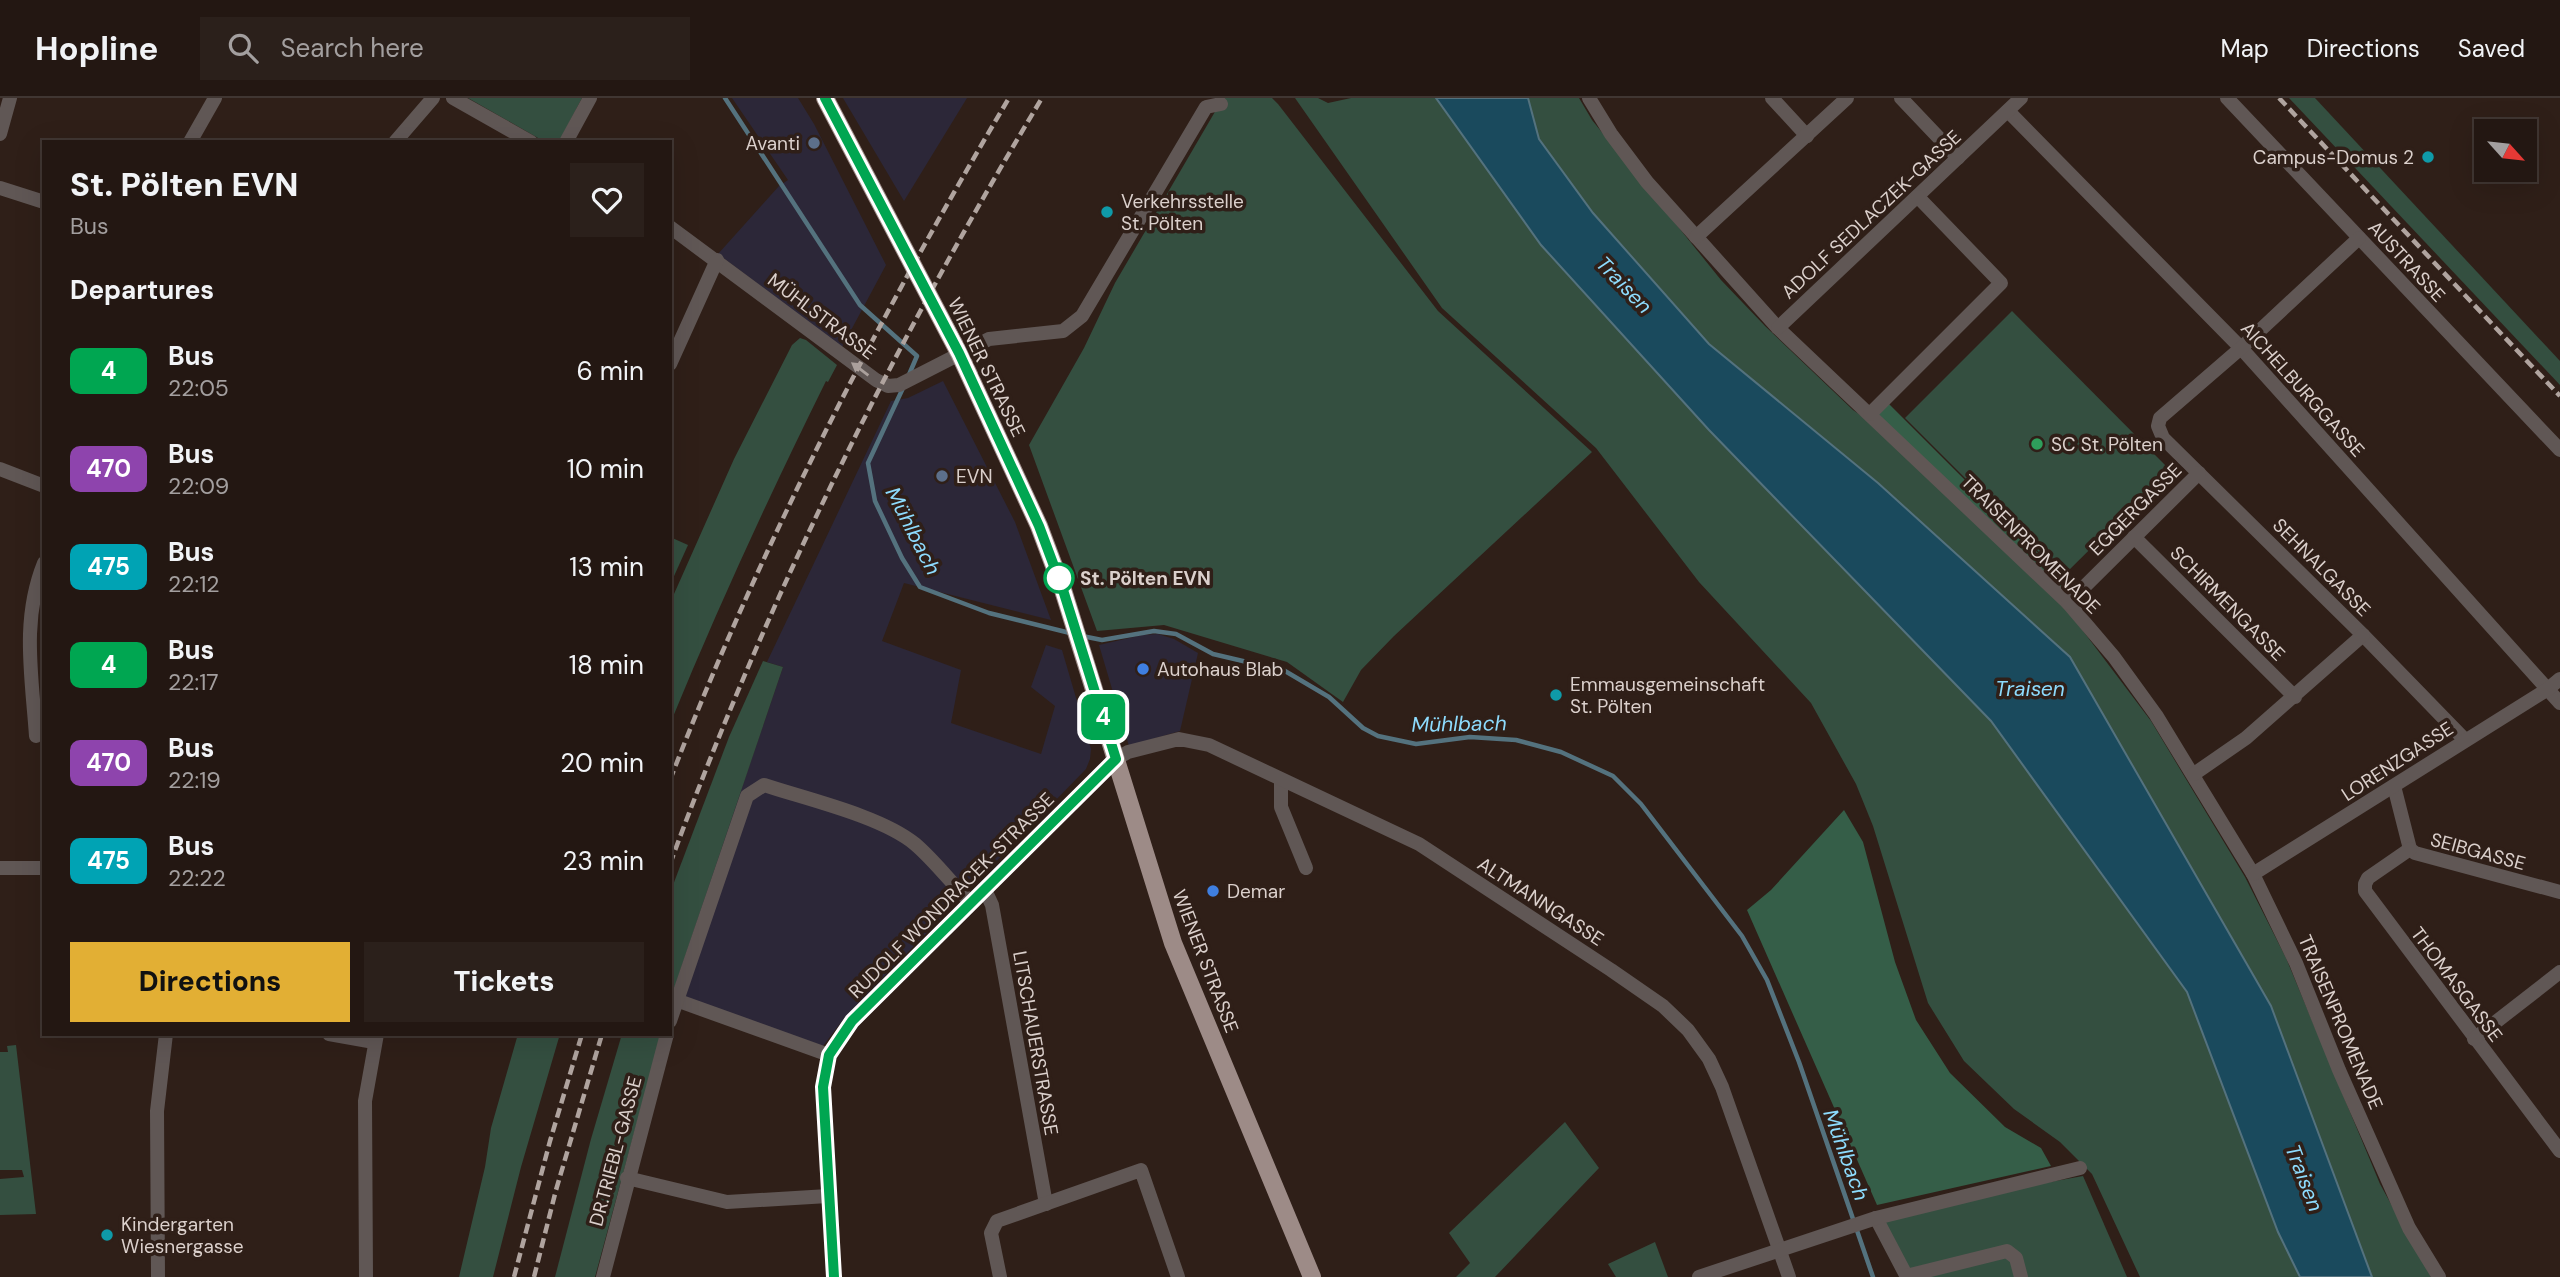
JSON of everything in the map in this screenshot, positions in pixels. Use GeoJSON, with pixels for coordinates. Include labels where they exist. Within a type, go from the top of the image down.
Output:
{"type":"FeatureCollection","features":[{"type":"Feature","properties":{"kind":"main road","name":"WIENER STRASSE"},"geometry":{"type":"LineString","coordinates":[[825,98],[959,353],[1039,526],[1082,652],[1173,943],[1312,1277]]}},
{"type":"Feature","properties":{"kind":"street"},"geometry":{"type":"LineString","coordinates":[[0,134],[10,98]]}},
{"type":"Feature","properties":{"kind":"street"},"geometry":{"type":"LineString","coordinates":[[191,140],[215,98]]}},
{"type":"Feature","properties":{"kind":"street"},"geometry":{"type":"LineString","coordinates":[[397,140],[433,98]]}},
{"type":"Feature","properties":{"kind":"street"},"geometry":{"type":"LineString","coordinates":[[453,98],[527,140]]}},
{"type":"Feature","properties":{"kind":"street"},"geometry":{"type":"LineString","coordinates":[[567,140],[590,98]]}},
{"type":"Feature","properties":{"kind":"street","name":"TRAISENPROMENADE"},"geometry":{"type":"LineString","coordinates":[[1589,98],[1611,134],[1647,182],[1778,328],[2068,603],[2114,657],[2194,774],[2253,874],[2296,963],[2339,1070],[2409,1228],[2439,1277]]}},
{"type":"Feature","properties":{"kind":"street"},"geometry":{"type":"LineString","coordinates":[[1772,98],[1807,136]]}},
{"type":"Feature","properties":{"kind":"street"},"geometry":{"type":"LineString","coordinates":[[1696,237],[1847,98]]}},
{"type":"Feature","properties":{"kind":"street"},"geometry":{"type":"LineString","coordinates":[[1902,98],[1958,158]]}},
{"type":"Feature","properties":{"kind":"street","name":"ADOLF SEDLACZEK-GASSE"},"geometry":{"type":"LineString","coordinates":[[1778,328],[2021,98]]}},
{"type":"Feature","properties":{"kind":"street","name":"AUSTRASSE"},"geometry":{"type":"LineString","coordinates":[[2227,98],[2560,450]]}},
{"type":"Feature","properties":{"kind":"street","name":"MÜHLSTRASSE"},"geometry":{"type":"LineString","coordinates":[[672,228],[856,366],[888,386],[899,386],[989,339],[1063,331],[1082,316],[1206,107],[1221,104]]}},
{"type":"Feature","properties":{"kind":"street","name":"AICHELBURGGASSE"},"geometry":{"type":"LineString","coordinates":[[2008,111],[2241,348],[2560,703]]}},
{"type":"Feature","properties":{"kind":"street"},"geometry":{"type":"LineString","coordinates":[[0,188],[42,201]]}},
{"type":"Feature","properties":{"kind":"street"},"geometry":{"type":"LineString","coordinates":[[1870,415],[2001,283],[1919,197]]}},
{"type":"Feature","properties":{"kind":"street"},"geometry":{"type":"LineString","coordinates":[[2241,348],[2359,238]]}},
{"type":"Feature","properties":{"kind":"street"},"geometry":{"type":"LineString","coordinates":[[672,360],[717,260]]}},
{"type":"Feature","properties":{"kind":"street","name":"SEHNALGASSE"},"geometry":{"type":"LineString","coordinates":[[2241,348],[2160,418],[2158,426],[2163,438],[2363,635],[2465,740]]}},
{"type":"Feature","properties":{"kind":"street"},"geometry":{"type":"LineString","coordinates":[[0,469],[42,485]]}},
{"type":"Feature","properties":{"kind":"street","name":"EGGERGASSE"},"geometry":{"type":"LineString","coordinates":[[2068,603],[2199,473]]}},
{"type":"Feature","properties":{"kind":"street","name":"SCHIRMENGASSE"},"geometry":{"type":"LineString","coordinates":[[2134,537],[2295,697]]}},
{"type":"Feature","properties":{"kind":"street"},"geometry":{"type":"LineString","coordinates":[[36,736],[28,626],[32,601],[42,569]]}},
{"type":"Feature","properties":{"kind":"street"},"geometry":{"type":"LineString","coordinates":[[2194,774],[2246,738],[2363,635]]}},
{"type":"Feature","properties":{"kind":"street","name":"LORENZGASSE"},"geometry":{"type":"LineString","coordinates":[[2253,874],[2560,679]]}},
{"type":"Feature","properties":{"kind":"street","name":"ALTMANNGASSE"},"geometry":{"type":"LineString","coordinates":[[1116,759],[1128,752],[1179,739],[1209,745],[1419,844],[1663,1006],[1688,1030],[1709,1059],[1722,1087],[1789,1277]]}},
{"type":"Feature","properties":{"kind":"street","name":"RUDOLF WONDRACEK-STRASSE"},"geometry":{"type":"LineString","coordinates":[[834,1277],[823,1087],[829,1055],[852,1021],[1116,759]]}},
{"type":"Feature","properties":{"kind":"street"},"geometry":{"type":"LineString","coordinates":[[1281,780],[1281,807],[1306,868]]}},
{"type":"Feature","properties":{"kind":"street"},"geometry":{"type":"LineString","coordinates":[[672,1014],[747,796],[764,785],[879,823],[900,834],[924,853],[971,903]]}},
{"type":"Feature","properties":{"kind":"street","name":"SEIBGASSE"},"geometry":{"type":"LineString","coordinates":[[2394,786],[2410,849],[2423,856],[2560,892]]}},
{"type":"Feature","properties":{"kind":"street","name":"THOMASGASSE"},"geometry":{"type":"LineString","coordinates":[[2410,849],[2368,877],[2364,889],[2474,1040],[2560,1151]]}},
{"type":"Feature","properties":{"kind":"street"},"geometry":{"type":"LineString","coordinates":[[0,868],[42,868]]}},
{"type":"Feature","properties":{"kind":"street","name":"LITSCHAUERSTRASSE"},"geometry":{"type":"LineString","coordinates":[[985,890],[992,905],[1046,1204]]}},
{"type":"Feature","properties":{"kind":"street"},"geometry":{"type":"LineString","coordinates":[[2474,1040],[2560,972]]}},
{"type":"Feature","properties":{"kind":"street"},"geometry":{"type":"LineString","coordinates":[[676,1000],[829,1055]]}},
{"type":"Feature","properties":{"kind":"street"},"geometry":{"type":"LineString","coordinates":[[158,1277],[157,1111],[166,1036]]}},
{"type":"Feature","properties":{"kind":"street"},"geometry":{"type":"LineString","coordinates":[[352,1036],[375,1038],[365,1101],[366,1277]]}},
{"type":"Feature","properties":{"kind":"street","name":"DR.TRIEBL-GASSE"},"geometry":{"type":"LineString","coordinates":[[603,1277],[666,1036]]}},
{"type":"Feature","properties":{"kind":"street"},"geometry":{"type":"LineString","coordinates":[[1699,1277],[1876,1218],[2080,1168]]}},
{"type":"Feature","properties":{"kind":"street"},"geometry":{"type":"LineString","coordinates":[[1000,1277],[991,1233],[997,1221],[1141,1170],[1178,1277]]}},
{"type":"Feature","properties":{"kind":"street"},"geometry":{"type":"LineString","coordinates":[[627,1178],[727,1202],[828,1196]]}},
{"type":"Feature","properties":{"kind":"street"},"geometry":{"type":"LineString","coordinates":[[1876,1218],[1906,1277],[2007,1251],[2016,1258],[2021,1277]]}},
{"type":"Feature","properties":{"kind":"shaded area"},"geometry":{"type":"Polygon","coordinates":[[[732,98],[798,98],[886,265],[842,347],[718,254],[779,186],[788,180],[732,98]]]}},
{"type":"Feature","properties":{"kind":"shaded area"},"geometry":{"type":"Polygon","coordinates":[[[843,98],[967,98],[904,201],[843,98]]]}},
{"type":"Feature","properties":{"kind":"shaded area"},"geometry":{"type":"Polygon","coordinates":[[[943,381],[1015,522],[1051,620],[904,583],[882,641],[961,670],[951,723],[1041,754],[1055,706],[1031,687],[1046,645],[1062,650],[1091,749],[1090,759],[1086,769],[845,1017],[823,1046],[672,993],[783,667],[767,662],[891,401],[908,398],[943,381]]]}},
{"type":"Feature","properties":{"kind":"shaded area","name":"Autohaus Blab"},"geometry":{"type":"Polygon","coordinates":[[[1158,634],[1174,639],[1198,653],[1180,731],[1129,746],[1099,645],[1158,634]]]}},
{"type":"Feature","properties":{"kind":"green space"},"geometry":{"type":"Polygon","coordinates":[[[468,98],[582,98],[560,140],[542,140],[468,98]]]}},
{"type":"Feature","properties":{"kind":"green space"},"geometry":{"type":"Polygon","coordinates":[[[1223,98],[1272,98],[1438,311],[1592,452],[1394,636],[1361,670],[1343,702],[1287,662],[1164,625],[1097,631],[1029,445],[1084,348],[1115,283],[1223,98]]]}},
{"type":"Feature","properties":{"kind":"green space"},"geometry":{"type":"Polygon","coordinates":[[[1295,98],[1318,98],[1328,103],[1351,98],[1436,98],[1541,245],[1709,430],[1991,721],[2187,992],[2278,1232],[2300,1277],[2140,1277],[2092,1174],[2060,1142],[2014,1109],[1964,1061],[1928,1003],[1873,826],[1856,784],[1811,703],[1699,582],[1596,448],[1442,308],[1295,98]]]}},
{"type":"Feature","properties":{"kind":"green space"},"geometry":{"type":"Polygon","coordinates":[[[1528,98],[1579,98],[1592,120],[1721,280],[1853,410],[1885,432],[2071,615],[2151,721],[2245,877],[2286,958],[2380,1184],[2431,1277],[2372,1277],[2271,1006],[1878,483],[1709,344],[1593,213],[1539,139],[1528,98]]]}},
{"type":"Feature","properties":{"kind":"green space"},"geometry":{"type":"Polygon","coordinates":[[[2289,98],[2315,98],[2560,361],[2560,385],[2289,98]]]}},
{"type":"Feature","properties":{"kind":"green space","name":"SC St. Pölten"},"geometry":{"type":"Polygon","coordinates":[[[2012,311],[2170,470],[2063,576],[1905,418],[2012,311]]]}},
{"type":"Feature","properties":{"kind":"green space"},"geometry":{"type":"Polygon","coordinates":[[[800,338],[806,340],[837,365],[828,382],[826,381],[765,508],[672,719],[672,598],[734,459],[792,345],[800,338]]]}},
{"type":"Feature","properties":{"kind":"green space"},"geometry":{"type":"Polygon","coordinates":[[[1889,404],[2070,585],[2062,593],[1876,416],[1889,404]]]}},
{"type":"Feature","properties":{"kind":"green space"},"geometry":{"type":"Polygon","coordinates":[[[672,538],[688,545],[672,581],[672,538]]]}},
{"type":"Feature","properties":{"kind":"green space"},"geometry":{"type":"Polygon","coordinates":[[[763,661],[783,667],[672,995],[672,888],[729,737],[763,661]]]}},
{"type":"Feature","properties":{"kind":"green space"},"geometry":{"type":"Polygon","coordinates":[[[1844,810],[1863,842],[1895,962],[1916,1020],[1950,1073],[2005,1127],[2041,1148],[2051,1166],[1877,1205],[1747,910],[1771,890],[1844,810]]]}},
{"type":"Feature","properties":{"kind":"green space"},"geometry":{"type":"Polygon","coordinates":[[[517,1036],[559,1036],[521,1167],[493,1277],[459,1277],[485,1167],[491,1128],[517,1036]]]}},
{"type":"Feature","properties":{"kind":"green space"},"geometry":{"type":"Polygon","coordinates":[[[621,1036],[660,1036],[595,1277],[555,1277],[621,1036]]]}},
{"type":"Feature","properties":{"kind":"green space"},"geometry":{"type":"Polygon","coordinates":[[[16,1045],[36,1214],[0,1215],[0,1179],[24,1177],[22,1170],[0,1170],[0,1052],[8,1052],[7,1046],[16,1045]]]}},
{"type":"Feature","properties":{"kind":"green space"},"geometry":{"type":"Polygon","coordinates":[[[1565,1122],[1599,1168],[1495,1277],[1456,1277],[1470,1263],[1449,1233],[1565,1122]]]}},
{"type":"Feature","properties":{"kind":"green space"},"geometry":{"type":"Polygon","coordinates":[[[2083,1176],[2127,1277],[1900,1277],[1868,1215],[2083,1176]]]}},
{"type":"Feature","properties":{"kind":"green space"},"geometry":{"type":"Polygon","coordinates":[[[1655,1242],[1668,1277],[1616,1277],[1608,1264],[1655,1242]]]}},
{"type":"Feature","properties":{"kind":"water","name":"Traisen"},"geometry":{"type":"Polygon","coordinates":[[[1436,98],[1528,98],[1539,139],[1593,213],[1709,344],[1878,483],[2070,657],[2271,1006],[2372,1277],[2300,1277],[2278,1232],[2187,992],[1991,721],[1709,430],[1541,245],[1436,98]]]}},
{"type":"Feature","properties":{"kind":"waterway","name":"Mühlbach"},"geometry":{"type":"LineString","coordinates":[[725,98],[860,305],[917,356],[908,377]]}},
{"type":"Feature","properties":{"kind":"waterway","name":"Mühlbach"},"geometry":{"type":"LineString","coordinates":[[903,388],[868,463],[875,501],[902,558],[920,587],[989,613],[1070,633]]}},
{"type":"Feature","properties":{"kind":"waterway","name":"Mühlbach"},"geometry":{"type":"LineString","coordinates":[[1082,636],[1102,640],[1154,631],[1176,634],[1213,654],[1285,671],[1329,697],[1363,728],[1378,736],[1416,744],[1470,737],[1516,740],[1561,752],[1613,776],[1641,804],[1742,936],[1767,980],[1799,1062],[1873,1277]]}},
{"type":"Feature","properties":{"kind":"railway"},"geometry":{"type":"LineString","coordinates":[[672,775],[744,604],[825,432],[914,263],[1009,98]]}},
{"type":"Feature","properties":{"kind":"railway"},"geometry":{"type":"LineString","coordinates":[[672,859],[749,666],[838,472],[936,283],[1042,98]]}},
{"type":"Feature","properties":{"kind":"railway"},"geometry":{"type":"LineString","coordinates":[[2279,98],[2560,396]]}},
{"type":"Feature","properties":{"kind":"railway"},"geometry":{"type":"LineString","coordinates":[[514,1277],[581,1036]]}},
{"type":"Feature","properties":{"kind":"railway"},"geometry":{"type":"LineString","coordinates":[[534,1277],[556,1190],[601,1036]]}},
{"type":"Feature","properties":{"kind":"bus line","name":"4"},"geometry":{"type":"LineString","coordinates":[[825,98],[959,353],[1039,526],[1063,590],[1116,759],[852,1021],[829,1055],[823,1087],[834,1277]]}},
{"type":"Feature","properties":{"kind":"place","name":"Avanti"},"geometry":{"type":"Point","coordinates":[814,143]}},
{"type":"Feature","properties":{"kind":"place","name":"Campus-Domus 2"},"geometry":{"type":"Point","coordinates":[2428,157]}},
{"type":"Feature","properties":{"kind":"place","name":"Verkehrsstelle St. Pölten"},"geometry":{"type":"Point","coordinates":[1107,212]}},
{"type":"Feature","properties":{"kind":"place","name":"SC St. Pölten"},"geometry":{"type":"Point","coordinates":[2037,444]}},
{"type":"Feature","properties":{"kind":"place","name":"EVN"},"geometry":{"type":"Point","coordinates":[942,476]}},
{"type":"Feature","properties":{"kind":"place","name":"St. Pölten EVN"},"geometry":{"type":"Point","coordinates":[1059,578]}},
{"type":"Feature","properties":{"kind":"place","name":"Autohaus Blab"},"geometry":{"type":"Point","coordinates":[1143,669]}},
{"type":"Feature","properties":{"kind":"place","name":"Emmausgemeinschaft St. Pölten"},"geometry":{"type":"Point","coordinates":[1556,695]}},
{"type":"Feature","properties":{"kind":"place","name":"Demar"},"geometry":{"type":"Point","coordinates":[1213,891]}},
{"type":"Feature","properties":{"kind":"place","name":"Kindergarten Wiesnergasse"},"geometry":{"type":"Point","coordinates":[107,1235]}}]}
